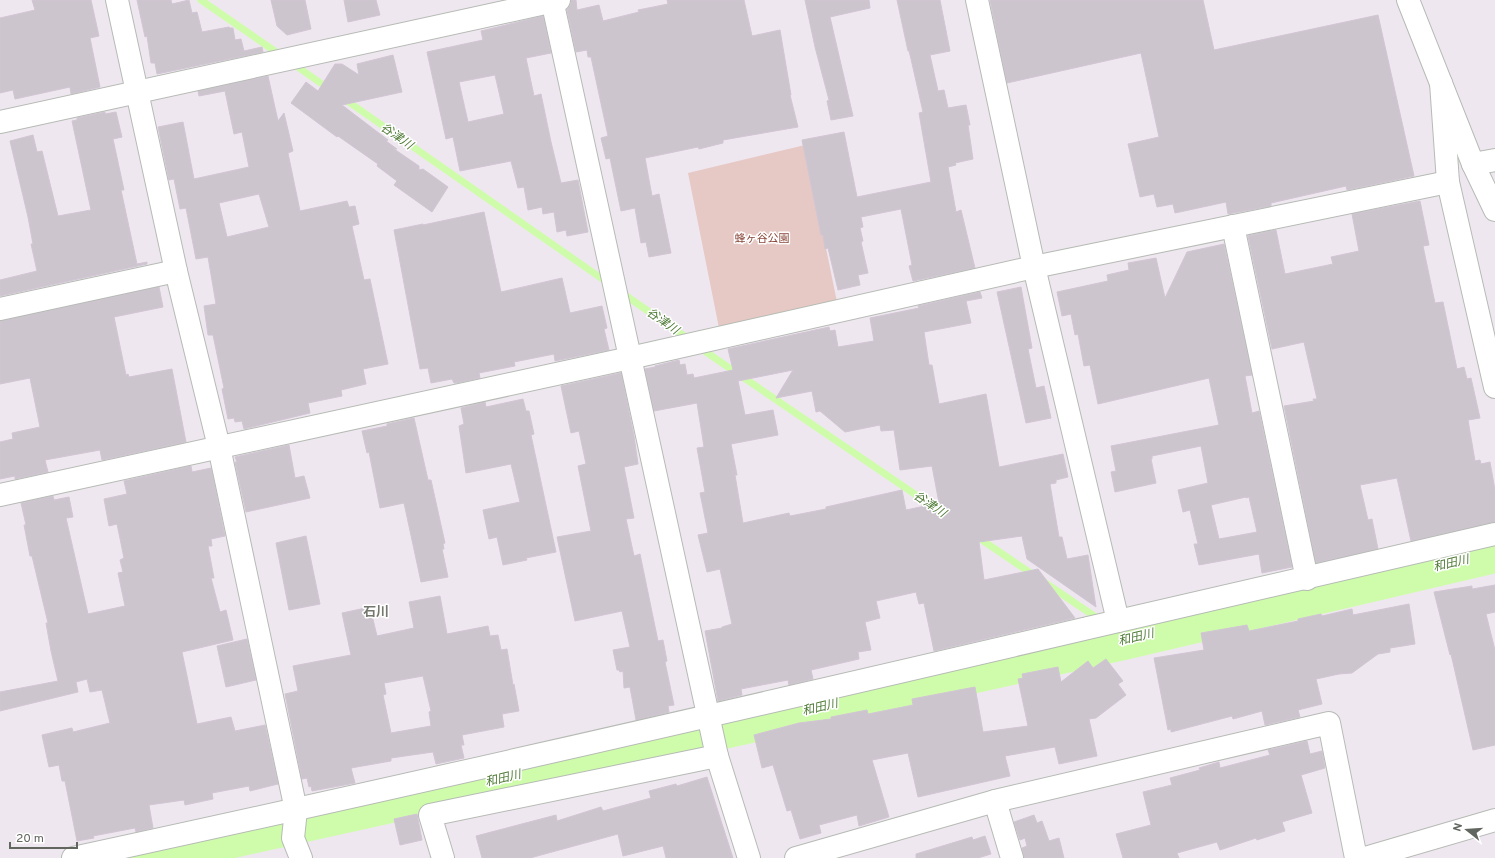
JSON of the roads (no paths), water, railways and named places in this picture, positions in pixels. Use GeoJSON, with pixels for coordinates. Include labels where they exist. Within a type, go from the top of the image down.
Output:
{"type":"FeatureCollection","features":[{"type":"Feature","properties":{"kind":"street"},"geometry":{"type":"LineString","coordinates":[[117,0],[176,271],[219,447],[301,858]]}},
{"type":"Feature","properties":{"kind":"street"},"geometry":{"type":"LineString","coordinates":[[0,122],[555,0],[630,358],[717,756],[749,858]]}},
{"type":"Feature","properties":{"kind":"street"},"geometry":{"type":"LineString","coordinates":[[977,0],[1034,267],[1118,621]]}},
{"type":"Feature","properties":{"kind":"street"},"geometry":{"type":"LineString","coordinates":[[1408,0],[1473,164],[1495,210]]}},
{"type":"Feature","properties":{"kind":"street"},"geometry":{"type":"LineString","coordinates":[[1441,82],[1448,182],[1495,387]]}},
{"type":"Feature","properties":{"kind":"street"},"geometry":{"type":"LineString","coordinates":[[1473,164],[1495,160]]}},
{"type":"Feature","properties":{"kind":"street"},"geometry":{"type":"LineString","coordinates":[[0,495],[630,358],[1034,267],[1448,182]]}},
{"type":"Feature","properties":{"kind":"street"},"geometry":{"type":"LineString","coordinates":[[1232,226],[1307,579]]}},
{"type":"Feature","properties":{"kind":"street"},"geometry":{"type":"LineString","coordinates":[[0,309],[176,271]]}},
{"type":"Feature","properties":{"kind":"street"},"geometry":{"type":"LineString","coordinates":[[73,858],[295,822],[709,716],[1118,621],[1307,579],[1495,534]]}},
{"type":"Feature","properties":{"kind":"street"},"geometry":{"type":"LineString","coordinates":[[796,858],[995,801],[1329,723],[1356,858]]}},
{"type":"Feature","properties":{"kind":"street"},"geometry":{"type":"LineString","coordinates":[[443,858],[430,816],[717,756]]}},
{"type":"Feature","properties":{"kind":"street"},"geometry":{"type":"LineString","coordinates":[[995,801],[1012,858]]}},
{"type":"Feature","properties":{"kind":"street"},"geometry":{"type":"LineString","coordinates":[[1365,858],[1495,820]]}},
{"type":"Feature","properties":{"kind":"waterway","name":"谷津川"},"geometry":{"type":"LineString","coordinates":[[201,0],[282,56]]}},
{"type":"Feature","properties":{"kind":"waterway","name":"谷津川"},"geometry":{"type":"LineString","coordinates":[[292,63],[329,89]]}},
{"type":"Feature","properties":{"kind":"waterway","name":"谷津川"},"geometry":{"type":"LineString","coordinates":[[343,98],[608,283]]}},
{"type":"Feature","properties":{"kind":"waterway","name":"谷津川"},"geometry":{"type":"LineString","coordinates":[[622,293],[690,340]]}},
{"type":"Feature","properties":{"kind":"waterway","name":"谷津川"},"geometry":{"type":"LineString","coordinates":[[700,348],[938,510]]}},
{"type":"Feature","properties":{"kind":"waterway","name":"谷津川"},"geometry":{"type":"LineString","coordinates":[[976,536],[1035,576]]}},
{"type":"Feature","properties":{"kind":"waterway","name":"和田川"},"geometry":{"type":"LineString","coordinates":[[143,858],[1128,639],[1495,553]]}},
{"type":"Feature","properties":{"kind":"waterway","name":"谷津川"},"geometry":{"type":"LineString","coordinates":[[1044,582],[1100,620]]}},
{"type":"Feature","properties":{"kind":"waterway","name":"谷津川"},"geometry":{"type":"LineString","coordinates":[[1110,627],[1128,639]]}},
{"type":"Feature","properties":{"kind":"district","name":"石川"},"geometry":{"type":"Point","coordinates":[376,611]}},
{"type":"Feature","properties":{"kind":"park label","name":"蜂ヶ谷公園"},"geometry":{"type":"Point","coordinates":[762,238]}}]}
